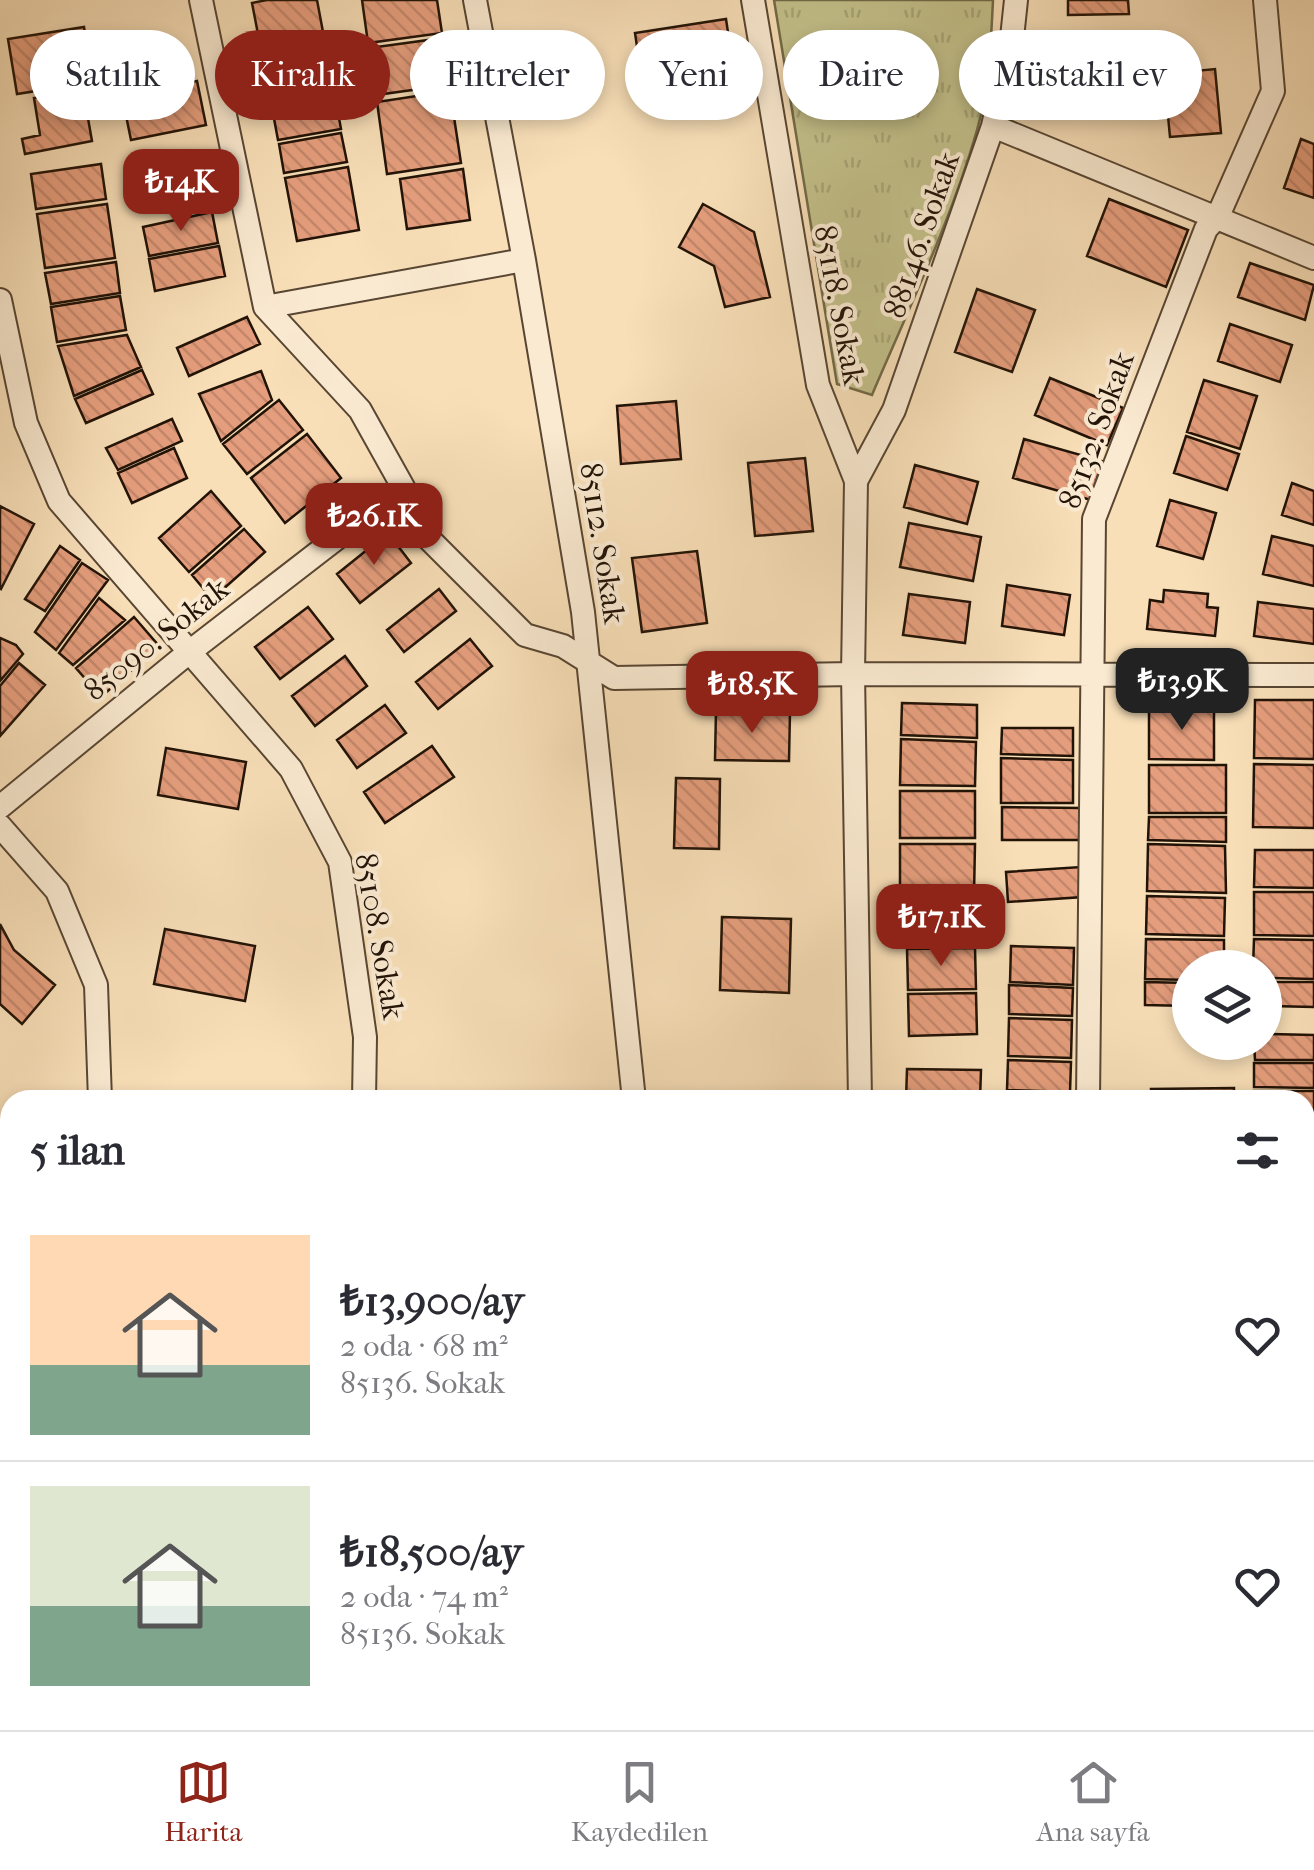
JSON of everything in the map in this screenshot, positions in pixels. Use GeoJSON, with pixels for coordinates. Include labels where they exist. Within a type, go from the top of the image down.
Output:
{"type":"FeatureCollection","features":[{"type":"Feature","properties":{"kind":"street"},"geometry":{"type":"LineString","coordinates":[[201,0],[265,307],[360,410],[403,486],[419,529],[525,635],[563,646],[614,678],[1314,675]]}},
{"type":"Feature","properties":{"kind":"street","name":"85112. Sokak"},"geometry":{"type":"LineString","coordinates":[[475,0],[524,260],[582,612],[633,1090]]}},
{"type":"Feature","properties":{"kind":"street","name":"85118. Sokak"},"geometry":{"type":"LineString","coordinates":[[753,0],[818,385],[856,481],[854,674],[860,1090]]}},
{"type":"Feature","properties":{"kind":"street","name":"88146. Sokak"},"geometry":{"type":"LineString","coordinates":[[856,481],[894,410],[993,126],[1012,47],[1016,0]]}},
{"type":"Feature","properties":{"kind":"street","name":"85132. Sokak"},"geometry":{"type":"LineString","coordinates":[[1088,1090],[1094,519],[1206,229],[1218,216],[1272,91],[1265,0]]}},
{"type":"Feature","properties":{"kind":"street"},"geometry":{"type":"LineString","coordinates":[[993,126],[1314,258]]}},
{"type":"Feature","properties":{"kind":"street"},"geometry":{"type":"LineString","coordinates":[[265,307],[524,260]]}},
{"type":"Feature","properties":{"kind":"street","name":"85108. Sokak"},"geometry":{"type":"LineString","coordinates":[[0,300],[26,423],[59,501],[291,769],[340,862],[365,1036],[364,1090]]}},
{"type":"Feature","properties":{"kind":"street","name":"85090. Sokak"},"geometry":{"type":"LineString","coordinates":[[0,807],[188,653],[403,486]]}},
{"type":"Feature","properties":{"kind":"street"},"geometry":{"type":"LineString","coordinates":[[0,826],[57,892],[96,985],[100,1090]]}},
{"type":"Feature","properties":{"kind":"green space"},"geometry":{"type":"Polygon","coordinates":[[[774,0],[993,0],[991,30],[959,30],[959,120],[980,120],[942,231],[872,395],[837,384],[794,120],[939,120],[939,30],[783,30],[783,55],[774,0]]]}},
{"type":"Feature","properties":{"kind":"building"},"geometry":{"type":"Polygon","coordinates":[[[317,0],[323,30],[257,30],[252,3],[317,0]]]}},
{"type":"Feature","properties":{"kind":"building"},"geometry":{"type":"Polygon","coordinates":[[[362,0],[437,0],[442,30],[410,30],[410,37],[390,40],[390,30],[366,30],[362,0]]]}},
{"type":"Feature","properties":{"kind":"building"},"geometry":{"type":"Polygon","coordinates":[[[1068,0],[1128,0],[1129,14],[1068,15],[1068,0]]]}},
{"type":"Feature","properties":{"kind":"building"},"geometry":{"type":"Polygon","coordinates":[[[726,19],[728,30],[654,30],[726,19]]]}},
{"type":"Feature","properties":{"kind":"building"},"geometry":{"type":"Polygon","coordinates":[[[30,36],[30,92],[17,94],[8,39],[30,36]]]}},
{"type":"Feature","properties":{"kind":"building"},"geometry":{"type":"Polygon","coordinates":[[[410,42],[410,90],[390,93],[390,45],[410,42]]]}},
{"type":"Feature","properties":{"kind":"building"},"geometry":{"type":"Polygon","coordinates":[[[1215,69],[1221,133],[1170,137],[1168,120],[1202,120],[1202,70],[1215,69]]]}},
{"type":"Feature","properties":{"kind":"building"},"geometry":{"type":"Polygon","coordinates":[[[195,81],[206,125],[131,140],[127,120],[195,120],[195,81]]]}},
{"type":"Feature","properties":{"kind":"building"},"geometry":{"type":"Polygon","coordinates":[[[410,97],[410,120],[454,120],[461,163],[387,174],[380,120],[390,120],[390,100],[410,97]]]}},
{"type":"Feature","properties":{"kind":"building"},"geometry":{"type":"Polygon","coordinates":[[[38,120],[88,120],[92,141],[25,154],[22,139],[40,135],[38,120]]]}},
{"type":"Feature","properties":{"kind":"building"},"geometry":{"type":"Polygon","coordinates":[[[274,120],[339,120],[341,129],[278,140],[274,120]]]}},
{"type":"Feature","properties":{"kind":"building"},"geometry":{"type":"Polygon","coordinates":[[[341,133],[347,162],[284,173],[279,144],[341,133]]]}},
{"type":"Feature","properties":{"kind":"building"},"geometry":{"type":"Polygon","coordinates":[[[1301,139],[1314,144],[1314,198],[1284,188],[1301,139]]]}},
{"type":"Feature","properties":{"kind":"building"},"geometry":{"type":"Polygon","coordinates":[[[101,164],[106,199],[36,209],[31,174],[101,164]]]}},
{"type":"Feature","properties":{"kind":"building"},"geometry":{"type":"Polygon","coordinates":[[[348,167],[359,230],[297,241],[285,178],[348,167]]]}},
{"type":"Feature","properties":{"kind":"building"},"geometry":{"type":"Polygon","coordinates":[[[463,169],[470,220],[407,229],[400,179],[463,169]]]}},
{"type":"Feature","properties":{"kind":"building"},"geometry":{"type":"Polygon","coordinates":[[[1109,199],[1188,230],[1166,287],[1087,256],[1109,199]]]}},
{"type":"Feature","properties":{"kind":"building"},"geometry":{"type":"Polygon","coordinates":[[[107,204],[115,258],[45,268],[37,214],[107,204]]]}},
{"type":"Feature","properties":{"kind":"building"},"geometry":{"type":"Polygon","coordinates":[[[703,204],[754,232],[770,297],[725,307],[714,266],[679,247],[703,204]]]}},
{"type":"Feature","properties":{"kind":"building"},"geometry":{"type":"Polygon","coordinates":[[[212,212],[218,243],[149,256],[143,227],[212,212]]]}},
{"type":"Feature","properties":{"kind":"building"},"geometry":{"type":"Polygon","coordinates":[[[219,246],[225,276],[155,291],[149,259],[219,246]]]}},
{"type":"Feature","properties":{"kind":"building"},"geometry":{"type":"Polygon","coordinates":[[[116,262],[120,293],[51,304],[45,273],[116,262]]]}},
{"type":"Feature","properties":{"kind":"building"},"geometry":{"type":"Polygon","coordinates":[[[1250,263],[1314,285],[1305,320],[1238,297],[1250,263]]]}},
{"type":"Feature","properties":{"kind":"building"},"geometry":{"type":"Polygon","coordinates":[[[977,289],[1035,310],[1012,372],[955,352],[977,289]]]}},
{"type":"Feature","properties":{"kind":"building"},"geometry":{"type":"Polygon","coordinates":[[[120,296],[126,330],[57,342],[51,307],[120,296]]]}},
{"type":"Feature","properties":{"kind":"building"},"geometry":{"type":"Polygon","coordinates":[[[247,317],[260,344],[189,376],[177,348],[247,317]]]}},
{"type":"Feature","properties":{"kind":"building"},"geometry":{"type":"Polygon","coordinates":[[[1230,324],[1292,345],[1280,382],[1218,361],[1230,324]]]}},
{"type":"Feature","properties":{"kind":"building"},"geometry":{"type":"Polygon","coordinates":[[[127,335],[141,367],[74,396],[58,346],[127,335]]]}},
{"type":"Feature","properties":{"kind":"building"},"geometry":{"type":"Polygon","coordinates":[[[142,370],[153,394],[86,423],[75,399],[142,370]]]}},
{"type":"Feature","properties":{"kind":"building"},"geometry":{"type":"Polygon","coordinates":[[[261,371],[272,400],[221,441],[199,394],[261,371]]]}},
{"type":"Feature","properties":{"kind":"building"},"geometry":{"type":"Polygon","coordinates":[[[1050,378],[1123,408],[1107,445],[1035,415],[1050,378]]]}},
{"type":"Feature","properties":{"kind":"building"},"geometry":{"type":"Polygon","coordinates":[[[1204,380],[1257,396],[1240,449],[1187,432],[1204,380]]]}},
{"type":"Feature","properties":{"kind":"building"},"geometry":{"type":"Polygon","coordinates":[[[279,400],[303,430],[247,474],[223,444],[279,400]]]}},
{"type":"Feature","properties":{"kind":"building"},"geometry":{"type":"Polygon","coordinates":[[[676,401],[681,459],[621,464],[617,406],[676,401]]]}},
{"type":"Feature","properties":{"kind":"building"},"geometry":{"type":"Polygon","coordinates":[[[172,419],[182,441],[118,470],[106,448],[172,419]]]}},
{"type":"Feature","properties":{"kind":"building"},"geometry":{"type":"Polygon","coordinates":[[[307,434],[341,478],[285,523],[251,478],[307,434]]]}},
{"type":"Feature","properties":{"kind":"building"},"geometry":{"type":"Polygon","coordinates":[[[1186,436],[1239,454],[1227,490],[1174,473],[1186,436]]]}},
{"type":"Feature","properties":{"kind":"building"},"geometry":{"type":"Polygon","coordinates":[[[1024,439],[1102,461],[1091,500],[1013,478],[1024,439]]]}},
{"type":"Feature","properties":{"kind":"building"},"geometry":{"type":"Polygon","coordinates":[[[174,448],[187,478],[132,503],[118,473],[174,448]]]}},
{"type":"Feature","properties":{"kind":"building"},"geometry":{"type":"Polygon","coordinates":[[[805,458],[813,531],[755,536],[748,463],[805,458]]]}},
{"type":"Feature","properties":{"kind":"building"},"geometry":{"type":"Polygon","coordinates":[[[915,465],[978,482],[967,524],[904,507],[915,465]]]}},
{"type":"Feature","properties":{"kind":"building"},"geometry":{"type":"Polygon","coordinates":[[[1292,483],[1314,491],[1314,525],[1282,515],[1292,483]]]}},
{"type":"Feature","properties":{"kind":"building"},"geometry":{"type":"Polygon","coordinates":[[[211,491],[241,526],[189,572],[159,538],[211,491]]]}},
{"type":"Feature","properties":{"kind":"building"},"geometry":{"type":"Polygon","coordinates":[[[1170,500],[1216,513],[1203,559],[1157,546],[1170,500]]]}},
{"type":"Feature","properties":{"kind":"building"},"geometry":{"type":"Polygon","coordinates":[[[0,506],[34,524],[1,589],[0,588],[0,506]]]}},
{"type":"Feature","properties":{"kind":"building"},"geometry":{"type":"Polygon","coordinates":[[[909,523],[981,537],[973,581],[900,567],[909,523]]]}},
{"type":"Feature","properties":{"kind":"building"},"geometry":{"type":"Polygon","coordinates":[[[244,529],[265,552],[212,599],[192,575],[244,529]]]}},
{"type":"Feature","properties":{"kind":"building"},"geometry":{"type":"Polygon","coordinates":[[[388,533],[411,563],[360,603],[337,574],[388,533]]]}},
{"type":"Feature","properties":{"kind":"building"},"geometry":{"type":"Polygon","coordinates":[[[1272,536],[1314,546],[1314,586],[1263,574],[1272,536]]]}},
{"type":"Feature","properties":{"kind":"building"},"geometry":{"type":"Polygon","coordinates":[[[60,546],[80,560],[45,611],[25,599],[60,546]]]}},
{"type":"Feature","properties":{"kind":"building"},"geometry":{"type":"Polygon","coordinates":[[[697,551],[707,623],[642,632],[632,558],[697,551]]]}},
{"type":"Feature","properties":{"kind":"building"},"geometry":{"type":"Polygon","coordinates":[[[82,563],[108,580],[56,650],[35,632],[82,563]]]}},
{"type":"Feature","properties":{"kind":"building"},"geometry":{"type":"Polygon","coordinates":[[[1007,585],[1070,595],[1064,635],[1002,626],[1007,585]]]}},
{"type":"Feature","properties":{"kind":"building"},"geometry":{"type":"Polygon","coordinates":[[[439,589],[456,611],[404,652],[387,630],[439,589]]]}},
{"type":"Feature","properties":{"kind":"building"},"geometry":{"type":"Polygon","coordinates":[[[1164,590],[1208,594],[1207,607],[1218,608],[1215,636],[1147,629],[1150,600],[1163,602],[1164,590]]]}},
{"type":"Feature","properties":{"kind":"building"},"geometry":{"type":"Polygon","coordinates":[[[909,594],[970,602],[965,643],[903,635],[909,594]]]}},
{"type":"Feature","properties":{"kind":"building"},"geometry":{"type":"Polygon","coordinates":[[[99,598],[125,620],[73,665],[59,653],[99,598]]]}},
{"type":"Feature","properties":{"kind":"building"},"geometry":{"type":"Polygon","coordinates":[[[1258,602],[1314,609],[1314,644],[1254,636],[1258,602]]]}},
{"type":"Feature","properties":{"kind":"building"},"geometry":{"type":"Polygon","coordinates":[[[308,607],[333,639],[280,679],[255,647],[308,607]]]}},
{"type":"Feature","properties":{"kind":"building"},"geometry":{"type":"Polygon","coordinates":[[[134,617],[159,646],[101,697],[76,668],[134,617]]]}},
{"type":"Feature","properties":{"kind":"building"},"geometry":{"type":"Polygon","coordinates":[[[0,638],[16,645],[23,654],[0,681],[0,638]]]}},
{"type":"Feature","properties":{"kind":"building"},"geometry":{"type":"Polygon","coordinates":[[[470,639],[492,666],[438,709],[416,682],[470,639]]]}},
{"type":"Feature","properties":{"kind":"building"},"geometry":{"type":"Polygon","coordinates":[[[345,656],[367,686],[315,726],[292,696],[345,656]]]}},
{"type":"Feature","properties":{"kind":"building"},"geometry":{"type":"Polygon","coordinates":[[[19,663],[45,685],[0,736],[0,686],[19,663]]]}},
{"type":"Feature","properties":{"kind":"building"},"geometry":{"type":"Polygon","coordinates":[[[1255,700],[1314,700],[1314,759],[1254,758],[1255,700]]]}},
{"type":"Feature","properties":{"kind":"building"},"geometry":{"type":"Polygon","coordinates":[[[902,703],[977,705],[977,738],[901,735],[902,703]]]}},
{"type":"Feature","properties":{"kind":"building"},"geometry":{"type":"Polygon","coordinates":[[[385,705],[406,733],[357,768],[337,740],[385,705]]]}},
{"type":"Feature","properties":{"kind":"building"},"geometry":{"type":"Polygon","coordinates":[[[1149,706],[1214,706],[1214,760],[1149,759],[1149,706]]]}},
{"type":"Feature","properties":{"kind":"building"},"geometry":{"type":"Polygon","coordinates":[[[716,710],[790,712],[789,761],[715,760],[716,710]]]}},
{"type":"Feature","properties":{"kind":"building"},"geometry":{"type":"Polygon","coordinates":[[[1002,728],[1073,728],[1073,756],[1001,754],[1002,728]]]}},
{"type":"Feature","properties":{"kind":"building"},"geometry":{"type":"Polygon","coordinates":[[[901,739],[976,742],[975,786],[900,785],[901,739]]]}},
{"type":"Feature","properties":{"kind":"building"},"geometry":{"type":"Polygon","coordinates":[[[432,746],[454,777],[385,823],[364,792],[432,746]]]}},
{"type":"Feature","properties":{"kind":"building"},"geometry":{"type":"Polygon","coordinates":[[[166,748],[246,762],[238,809],[158,795],[166,748]]]}},
{"type":"Feature","properties":{"kind":"building"},"geometry":{"type":"Polygon","coordinates":[[[1001,758],[1073,760],[1073,803],[1001,803],[1001,758]]]}},
{"type":"Feature","properties":{"kind":"building"},"geometry":{"type":"Polygon","coordinates":[[[1254,764],[1314,765],[1314,828],[1253,827],[1254,764]]]}},
{"type":"Feature","properties":{"kind":"building"},"geometry":{"type":"Polygon","coordinates":[[[1149,765],[1226,765],[1226,813],[1149,813],[1149,765]]]}},
{"type":"Feature","properties":{"kind":"building"},"geometry":{"type":"Polygon","coordinates":[[[676,778],[720,779],[719,849],[674,848],[676,778]]]}},
{"type":"Feature","properties":{"kind":"building"},"geometry":{"type":"Polygon","coordinates":[[[900,791],[975,791],[975,838],[900,838],[900,791]]]}},
{"type":"Feature","properties":{"kind":"building"},"geometry":{"type":"Polygon","coordinates":[[[1002,807],[1081,808],[1080,840],[1002,840],[1002,807]]]}},
{"type":"Feature","properties":{"kind":"building"},"geometry":{"type":"Polygon","coordinates":[[[1149,817],[1226,817],[1226,842],[1148,840],[1149,817]]]}},
{"type":"Feature","properties":{"kind":"building"},"geometry":{"type":"Polygon","coordinates":[[[900,844],[975,844],[974,895],[900,895],[900,844]]]}},
{"type":"Feature","properties":{"kind":"building"},"geometry":{"type":"Polygon","coordinates":[[[1148,844],[1225,846],[1226,893],[1147,891],[1148,844]]]}},
{"type":"Feature","properties":{"kind":"building"},"geometry":{"type":"Polygon","coordinates":[[[1255,850],[1314,850],[1314,888],[1254,887],[1255,850]]]}},
{"type":"Feature","properties":{"kind":"building"},"geometry":{"type":"Polygon","coordinates":[[[1081,867],[1083,897],[1008,902],[1006,872],[1081,867]]]}},
{"type":"Feature","properties":{"kind":"building"},"geometry":{"type":"Polygon","coordinates":[[[1254,892],[1314,892],[1314,936],[1254,935],[1254,892]]]}},
{"type":"Feature","properties":{"kind":"building"},"geometry":{"type":"Polygon","coordinates":[[[1147,896],[1225,898],[1224,936],[1146,934],[1147,896]]]}},
{"type":"Feature","properties":{"kind":"building"},"geometry":{"type":"Polygon","coordinates":[[[722,917],[791,919],[789,993],[720,990],[722,917]]]}},
{"type":"Feature","properties":{"kind":"building"},"geometry":{"type":"Polygon","coordinates":[[[0,924],[14,950],[55,985],[22,1024],[0,1004],[0,924]]]}},
{"type":"Feature","properties":{"kind":"building"},"geometry":{"type":"Polygon","coordinates":[[[165,929],[255,946],[245,1001],[154,984],[165,929]]]}},
{"type":"Feature","properties":{"kind":"building"},"geometry":{"type":"Polygon","coordinates":[[[1146,939],[1224,940],[1224,950],[1172,950],[1172,980],[1145,979],[1146,939]]]}},
{"type":"Feature","properties":{"kind":"building"},"geometry":{"type":"Polygon","coordinates":[[[1254,939],[1314,940],[1314,979],[1282,978],[1282,950],[1254,950],[1254,939]]]}},
{"type":"Feature","properties":{"kind":"building"},"geometry":{"type":"Polygon","coordinates":[[[1011,946],[1074,948],[1073,985],[1010,982],[1011,946]]]}},
{"type":"Feature","properties":{"kind":"building"},"geometry":{"type":"Polygon","coordinates":[[[975,948],[976,989],[908,990],[907,949],[975,948]]]}},
{"type":"Feature","properties":{"kind":"building"},"geometry":{"type":"Polygon","coordinates":[[[1145,982],[1172,983],[1172,1006],[1145,1005],[1145,982]]]}},
{"type":"Feature","properties":{"kind":"building"},"geometry":{"type":"Polygon","coordinates":[[[1282,982],[1314,982],[1314,1007],[1282,1006],[1282,982]]]}},
{"type":"Feature","properties":{"kind":"building"},"geometry":{"type":"Polygon","coordinates":[[[1009,985],[1073,988],[1072,1016],[1009,1014],[1009,985]]]}},
{"type":"Feature","properties":{"kind":"building"},"geometry":{"type":"Polygon","coordinates":[[[976,993],[977,1034],[909,1036],[908,994],[976,993]]]}},
{"type":"Feature","properties":{"kind":"building"},"geometry":{"type":"Polygon","coordinates":[[[1009,1018],[1072,1020],[1071,1058],[1008,1056],[1009,1018]]]}},
{"type":"Feature","properties":{"kind":"building"},"geometry":{"type":"Polygon","coordinates":[[[1282,1034],[1314,1035],[1314,1060],[1282,1060],[1282,1034]]]}},
{"type":"Feature","properties":{"kind":"building"},"geometry":{"type":"Polygon","coordinates":[[[1008,1060],[1071,1062],[1070,1090],[1007,1090],[1008,1060]]]}},
{"type":"Feature","properties":{"kind":"building"},"geometry":{"type":"Polygon","coordinates":[[[1254,1063],[1314,1063],[1314,1088],[1254,1087],[1254,1063]]]}},
{"type":"Feature","properties":{"kind":"building"},"geometry":{"type":"Polygon","coordinates":[[[907,1069],[981,1070],[980,1090],[906,1090],[907,1069]]]}},
{"type":"Feature","properties":{"kind":"building"},"geometry":{"type":"Polygon","coordinates":[[[1234,1088],[1234,1090],[1151,1090],[1234,1088]]]}}]}
